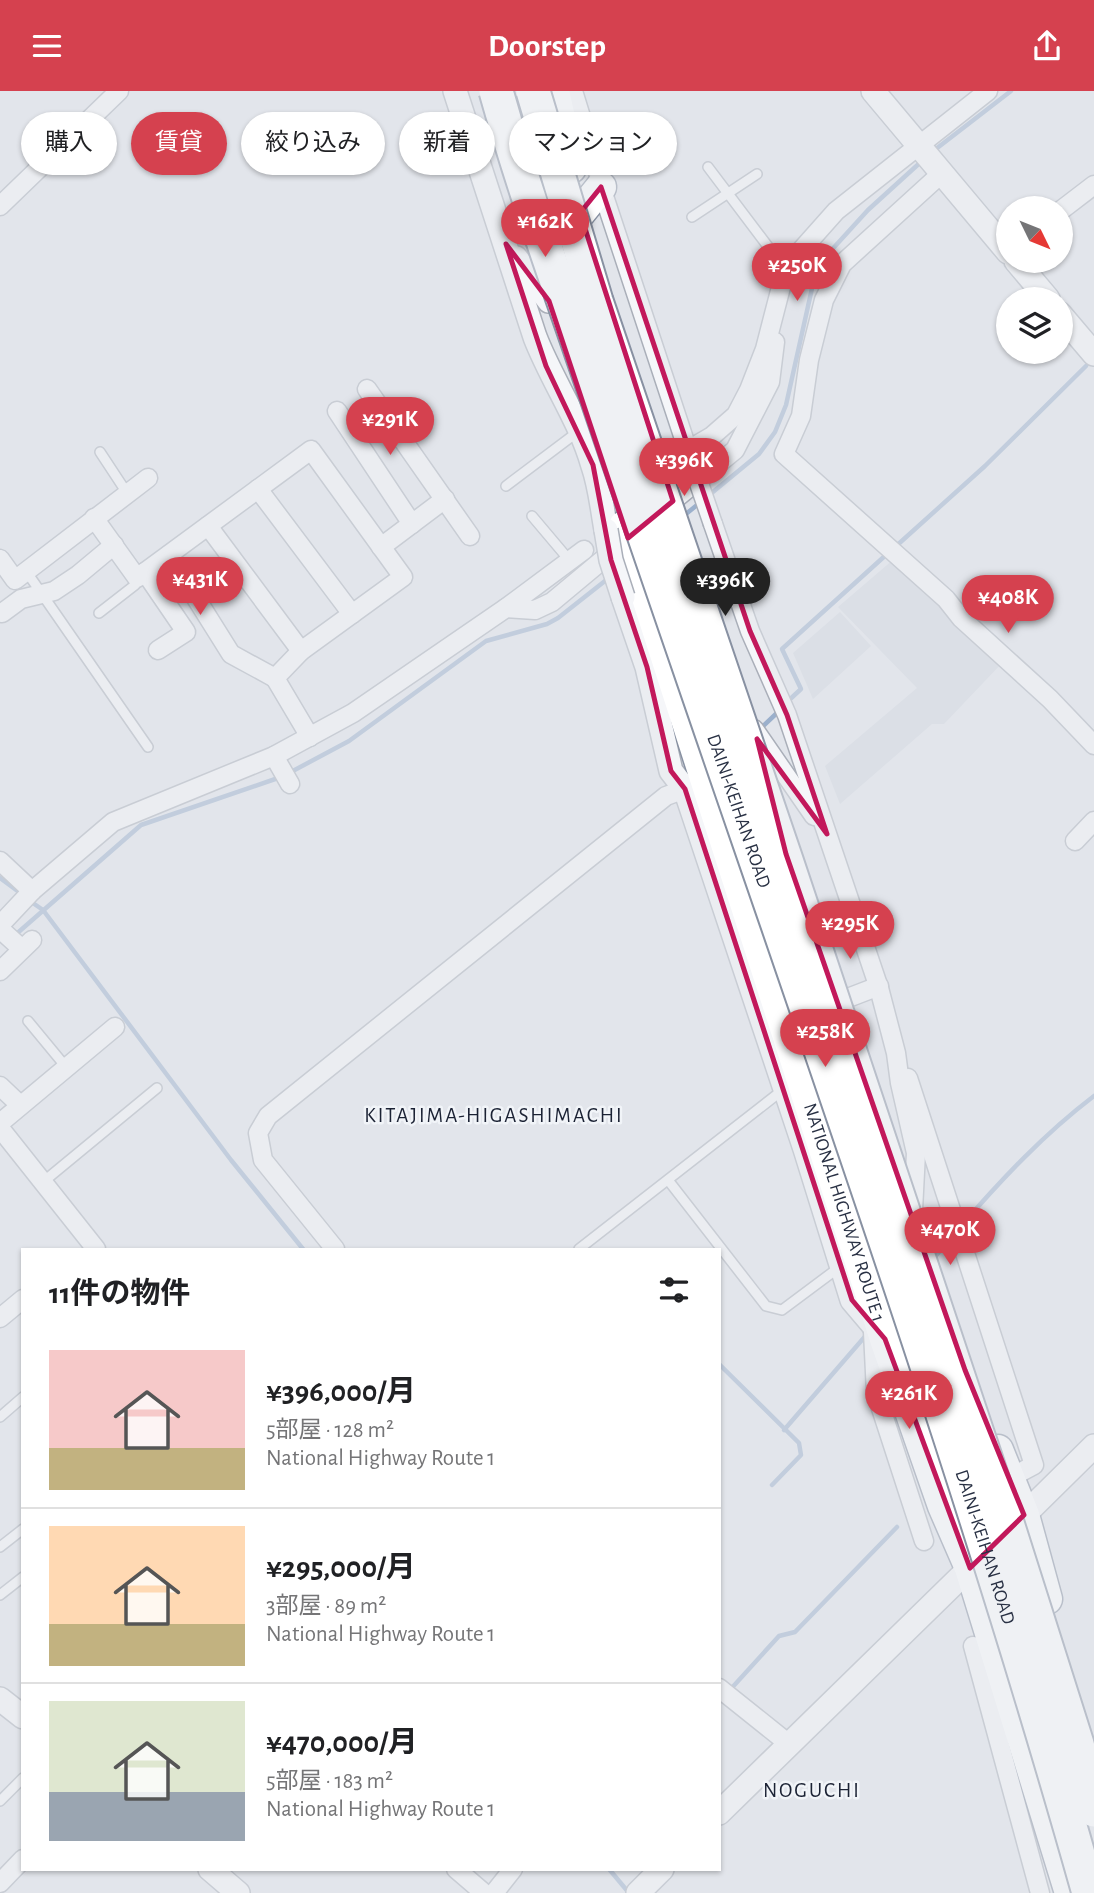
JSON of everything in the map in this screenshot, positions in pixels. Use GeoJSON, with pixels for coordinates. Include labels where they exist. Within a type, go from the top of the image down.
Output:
{"type":"FeatureCollection","features":[{"type":"Feature","properties":{"kind":"highway","name":"NATIONAL HIGHWAY ROUTE 1"},"geometry":{"type":"LineString","coordinates":[[483,91],[626,546],[698,755],[813,1144],[943,1506],[970,1568],[1070,1893]]}},
{"type":"Feature","properties":{"kind":"highway","name":"DAINI-KEIHAN ROAD"},"geometry":{"type":"LineString","coordinates":[[496,91],[557,283],[761,874],[980,1529],[1049,1751],[1089,1893]]}},
{"type":"Feature","properties":{"kind":"highway","name":"DAINI-KEIHAN ROAD"},"geometry":{"type":"LineString","coordinates":[[533,91],[596,301],[791,873],[1006,1520],[1077,1744],[1094,1809]]}},
{"type":"Feature","properties":{"kind":"highway"},"geometry":{"type":"LineString","coordinates":[[554,91],[580,213],[678,513],[754,729],[786,854],[913,1210],[965,1370],[1024,1515],[1094,1771]]}},
{"type":"Feature","properties":{"kind":"highway"},"geometry":{"type":"LineString","coordinates":[[580,213],[601,187]]}},
{"type":"Feature","properties":{"kind":"street"},"geometry":{"type":"LineString","coordinates":[[0,206],[119,91]]}},
{"type":"Feature","properties":{"kind":"street"},"geometry":{"type":"LineString","coordinates":[[455,91],[546,366],[581,434],[626,546]]}},
{"type":"Feature","properties":{"kind":"street"},"geometry":{"type":"LineString","coordinates":[[573,91],[601,187],[713,524],[750,631],[782,703],[879,986],[896,1053],[916,1153],[913,1210]]}},
{"type":"Feature","properties":{"kind":"street"},"geometry":{"type":"LineString","coordinates":[[873,91],[996,238]]}},
{"type":"Feature","properties":{"kind":"street"},"geometry":{"type":"LineString","coordinates":[[988,91],[825,283],[801,416],[784,454],[946,599],[961,618],[1050,699],[1094,745]]}},
{"type":"Feature","properties":{"kind":"street"},"geometry":{"type":"LineString","coordinates":[[690,455],[736,415],[765,349],[796,256],[836,211],[929,158]]}},
{"type":"Feature","properties":{"kind":"street"},"geometry":{"type":"LineString","coordinates":[[1073,201],[1094,185]]}},
{"type":"Feature","properties":{"kind":"street"},"geometry":{"type":"LineString","coordinates":[[506,244],[549,301]]}},
{"type":"Feature","properties":{"kind":"street"},"geometry":{"type":"LineString","coordinates":[[1026,273],[1038,287]]}},
{"type":"Feature","properties":{"kind":"street"},"geometry":{"type":"LineString","coordinates":[[506,608],[535,610],[552,602],[626,546],[678,513],[735,450],[770,382],[789,278]]}},
{"type":"Feature","properties":{"kind":"street"},"geometry":{"type":"LineString","coordinates":[[1073,329],[1094,354]]}},
{"type":"Feature","properties":{"kind":"street"},"geometry":{"type":"LineString","coordinates":[[367,389],[470,535]]}},
{"type":"Feature","properties":{"kind":"street"},"geometry":{"type":"LineString","coordinates":[[337,411],[412,524]]}},
{"type":"Feature","properties":{"kind":"street"},"geometry":{"type":"LineString","coordinates":[[141,575],[311,450],[403,577],[301,651],[275,678]]}},
{"type":"Feature","properties":{"kind":"street"},"geometry":{"type":"LineString","coordinates":[[0,559],[15,580],[148,478]]}},
{"type":"Feature","properties":{"kind":"street"},"geometry":{"type":"LineString","coordinates":[[258,489],[352,614]]}},
{"type":"Feature","properties":{"kind":"street"},"geometry":{"type":"LineString","coordinates":[[381,547],[445,499]]}},
{"type":"Feature","properties":{"kind":"street"},"geometry":{"type":"LineString","coordinates":[[94,517],[186,632],[158,650]]}},
{"type":"Feature","properties":{"kind":"street"},"geometry":{"type":"LineString","coordinates":[[208,526],[301,651]]}},
{"type":"Feature","properties":{"kind":"street"},"geometry":{"type":"LineString","coordinates":[[2,613],[21,599],[54,591],[78,576],[114,545]]}},
{"type":"Feature","properties":{"kind":"street"},"geometry":{"type":"LineString","coordinates":[[626,546],[611,560],[647,667],[671,771],[683,787],[786,1088],[813,1144],[841,1266],[852,1300],[879,1326],[876,1393],[927,1531]]}},
{"type":"Feature","properties":{"kind":"street"},"geometry":{"type":"LineString","coordinates":[[169,555],[231,654],[275,678],[310,737]]}},
{"type":"Feature","properties":{"kind":"street"},"geometry":{"type":"LineString","coordinates":[[0,971],[27,945],[0,927],[32,891],[113,822],[274,756],[353,713],[577,556]]}},
{"type":"Feature","properties":{"kind":"street"},"geometry":{"type":"LineString","coordinates":[[754,729],[827,834]]}},
{"type":"Feature","properties":{"kind":"street"},"geometry":{"type":"LineString","coordinates":[[334,1248],[263,1160],[258,1133],[268,1116],[666,796],[683,787],[690,762],[698,755]]}},
{"type":"Feature","properties":{"kind":"street"},"geometry":{"type":"LineString","coordinates":[[274,756],[290,784]]}},
{"type":"Feature","properties":{"kind":"street"},"geometry":{"type":"LineString","coordinates":[[1075,841],[1094,821]]}},
{"type":"Feature","properties":{"kind":"street"},"geometry":{"type":"LineString","coordinates":[[0,861],[32,891]]}},
{"type":"Feature","properties":{"kind":"street"},"geometry":{"type":"LineString","coordinates":[[813,1144],[827,1135],[824,1115],[792,1034],[800,1016],[879,986]]}},
{"type":"Feature","properties":{"kind":"street"},"geometry":{"type":"LineString","coordinates":[[90,1247],[0,1125],[20,1105],[115,1027]]}},
{"type":"Feature","properties":{"kind":"street"},"geometry":{"type":"LineString","coordinates":[[896,1053],[913,1092],[1034,1465],[1019,1473]]}},
{"type":"Feature","properties":{"kind":"street"},"geometry":{"type":"LineString","coordinates":[[0,1086],[20,1105]]}},
{"type":"Feature","properties":{"kind":"street"},"geometry":{"type":"LineString","coordinates":[[0,1318],[21,1301]]}},
{"type":"Feature","properties":{"kind":"street"},"geometry":{"type":"LineString","coordinates":[[721,1811],[1094,1446]]}},
{"type":"Feature","properties":{"kind":"street"},"geometry":{"type":"LineString","coordinates":[[973,1646],[1040,1893]]}},
{"type":"Feature","properties":{"kind":"street"},"geometry":{"type":"LineString","coordinates":[[721,1690],[789,1744]]}},
{"type":"Feature","properties":{"kind":"street"},"geometry":{"type":"LineString","coordinates":[[0,1699],[21,1715]]}},
{"type":"Feature","properties":{"kind":"street"},"geometry":{"type":"LineString","coordinates":[[0,1883],[21,1861]]}},
{"type":"Feature","properties":{"kind":"street"},"geometry":{"type":"LineString","coordinates":[[212,1871],[238,1893]]}},
{"type":"Feature","properties":{"kind":"street"},"geometry":{"type":"LineString","coordinates":[[458,1871],[484,1893]]}},
{"type":"Feature","properties":{"kind":"street"},"geometry":{"type":"LineString","coordinates":[[494,1893],[511,1871]]}},
{"type":"Feature","properties":{"kind":"street"},"geometry":{"type":"LineString","coordinates":[[638,1893],[660,1871]]}},
{"type":"Feature","properties":{"kind":"street"},"geometry":{"type":"LineString","coordinates":[[1081,1893],[1094,1890]]}},
{"type":"Feature","properties":{"kind":"lane"},"geometry":{"type":"LineString","coordinates":[[708,167],[789,278],[825,283]]}},
{"type":"Feature","properties":{"kind":"lane"},"geometry":{"type":"LineString","coordinates":[[692,217],[758,174]]}},
{"type":"Feature","properties":{"kind":"lane"},"geometry":{"type":"LineString","coordinates":[[506,486],[571,437],[581,434]]}},
{"type":"Feature","properties":{"kind":"lane"},"geometry":{"type":"LineString","coordinates":[[100,452],[127,493]]}},
{"type":"Feature","properties":{"kind":"lane"},"geometry":{"type":"LineString","coordinates":[[532,516],[577,556]]}},
{"type":"Feature","properties":{"kind":"lane"},"geometry":{"type":"LineString","coordinates":[[26,571],[39,594],[148,747]]}},
{"type":"Feature","properties":{"kind":"lane"},"geometry":{"type":"LineString","coordinates":[[99,613],[135,585],[141,575]]}},
{"type":"Feature","properties":{"kind":"lane"},"geometry":{"type":"LineString","coordinates":[[28,1021],[66,1067]]}},
{"type":"Feature","properties":{"kind":"lane"},"geometry":{"type":"LineString","coordinates":[[43,1182],[157,1088]]}},
{"type":"Feature","properties":{"kind":"lane"},"geometry":{"type":"LineString","coordinates":[[580,1248],[786,1088]]}},
{"type":"Feature","properties":{"kind":"lane"},"geometry":{"type":"LineString","coordinates":[[668,1179],[766,1306],[782,1310],[841,1266]]}},
{"type":"Feature","properties":{"kind":"lane"},"geometry":{"type":"LineString","coordinates":[[0,1417],[21,1399]]}},
{"type":"Feature","properties":{"kind":"lane"},"geometry":{"type":"LineString","coordinates":[[0,1547],[21,1531]]}},
{"type":"Feature","properties":{"kind":"lane"},"geometry":{"type":"LineString","coordinates":[[0,1595],[21,1579]]}},
{"type":"Feature","properties":{"kind":"lane"},"geometry":{"type":"LineString","coordinates":[[0,1801],[21,1780]]}},
{"type":"Feature","properties":{"kind":"highlighted area"},"geometry":{"type":"Polygon","coordinates":[[[601,187],[750,631],[787,715],[827,834],[757,739],[786,854],[965,1370],[1024,1515],[970,1568],[885,1339],[852,1300],[685,789],[671,771],[647,667],[611,560],[593,465],[546,366],[506,244],[549,301],[628,538],[673,501],[580,213],[601,187]]]}},
{"type":"Feature","properties":{"kind":"shaded area"},"geometry":{"type":"Polygon","coordinates":[[[894,559],[1003,662],[944,724],[932,724],[840,804],[825,766],[917,688],[838,607],[894,559]]]}},
{"type":"Feature","properties":{"kind":"shaded area"},"geometry":{"type":"Polygon","coordinates":[[[840,612],[871,646],[813,699],[793,653],[840,612]]]}},
{"type":"Feature","properties":{"kind":"waterway"},"geometry":{"type":"LineString","coordinates":[[932,152],[1011,91]]}},
{"type":"Feature","properties":{"kind":"waterway"},"geometry":{"type":"LineString","coordinates":[[708,496],[759,454],[775,432],[786,405],[817,266],[868,210],[923,160]]}},
{"type":"Feature","properties":{"kind":"waterway"},"geometry":{"type":"LineString","coordinates":[[894,548],[985,466],[1086,366]]}},
{"type":"Feature","properties":{"kind":"waterway"},"geometry":{"type":"LineString","coordinates":[[681,518],[702,501]]}},
{"type":"Feature","properties":{"kind":"waterway"},"geometry":{"type":"LineString","coordinates":[[787,702],[801,689],[782,649],[887,554]]}},
{"type":"Feature","properties":{"kind":"waterway"},"geometry":{"type":"LineString","coordinates":[[289,773],[349,741],[486,641],[547,624],[610,577]]}},
{"type":"Feature","properties":{"kind":"waterway"},"geometry":{"type":"LineString","coordinates":[[760,729],[779,711]]}},
{"type":"Feature","properties":{"kind":"waterway"},"geometry":{"type":"LineString","coordinates":[[14,936],[141,825],[281,777]]}},
{"type":"Feature","properties":{"kind":"waterway"},"geometry":{"type":"LineString","coordinates":[[0,878],[23,895]]}},
{"type":"Feature","properties":{"kind":"waterway"},"geometry":{"type":"LineString","coordinates":[[30,901],[43,910],[231,1160],[302,1248]]}},
{"type":"Feature","properties":{"kind":"waterway"},"geometry":{"type":"LineString","coordinates":[[961,1226],[1024,1158],[1094,1096]]}},
{"type":"Feature","properties":{"kind":"waterway"},"geometry":{"type":"LineString","coordinates":[[934,1258],[953,1235]]}},
{"type":"Feature","properties":{"kind":"waterway"},"geometry":{"type":"LineString","coordinates":[[784,1430],[868,1333]]}},
{"type":"Feature","properties":{"kind":"waterway"},"geometry":{"type":"LineString","coordinates":[[721,1366],[799,1443],[801,1455],[772,1485]]}},
{"type":"Feature","properties":{"kind":"waterway"},"geometry":{"type":"LineString","coordinates":[[729,1691],[779,1636],[795,1632],[897,1527]]}},
{"type":"Feature","properties":{"kind":"waterway"},"geometry":{"type":"LineString","coordinates":[[611,1871],[629,1893]]}},
{"type":"Feature","properties":{"kind":"district","name":"KITAJIMA-HIGASHIMACHI"},"geometry":{"type":"Point","coordinates":[494,1115]}},
{"type":"Feature","properties":{"kind":"district","name":"NOGUCHI"},"geometry":{"type":"Point","coordinates":[812,1790]}}]}
